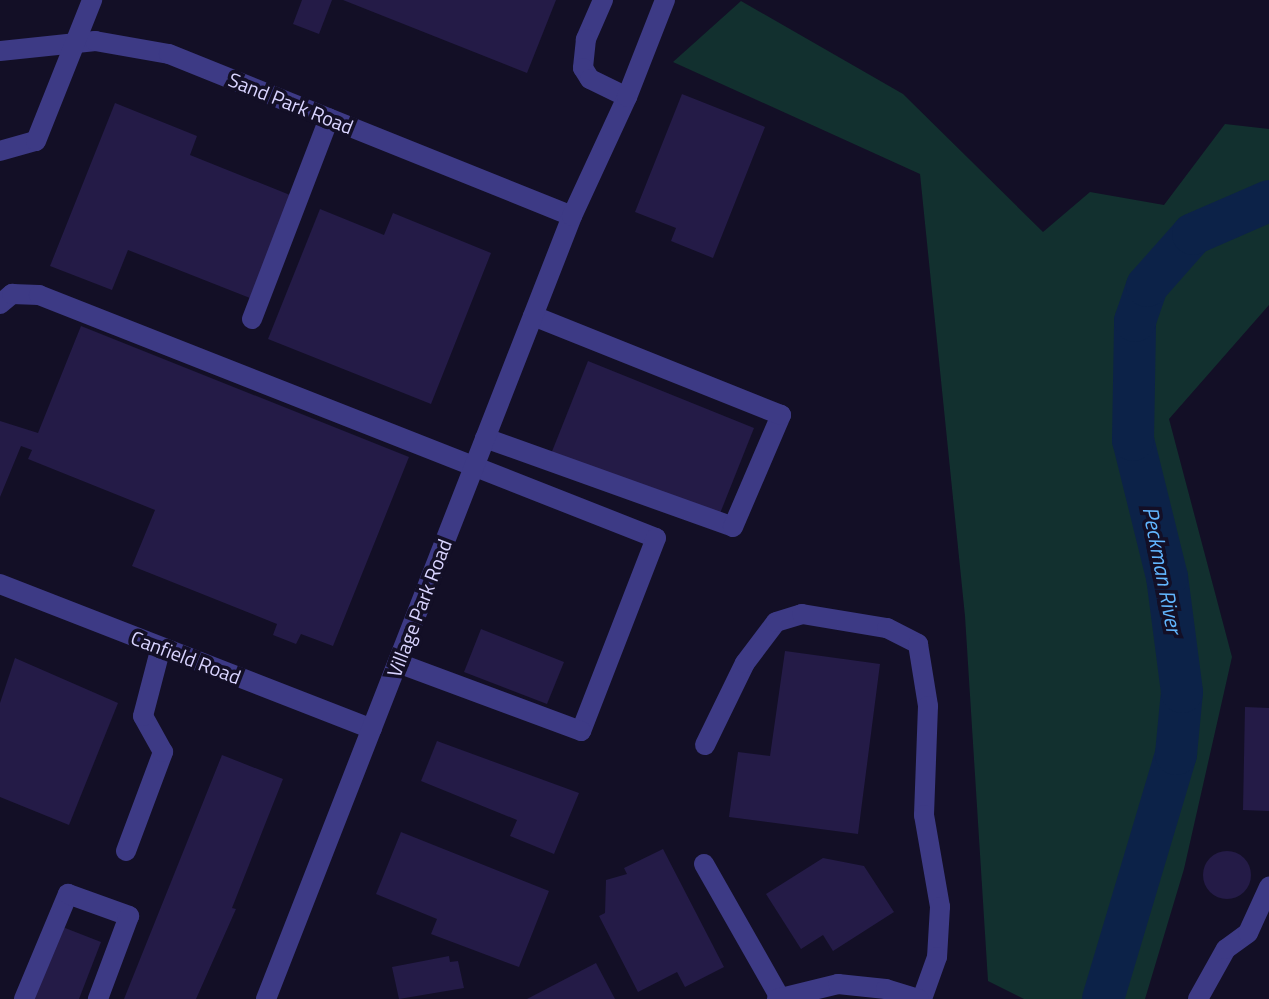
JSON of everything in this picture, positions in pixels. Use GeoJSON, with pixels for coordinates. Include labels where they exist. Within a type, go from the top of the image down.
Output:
{"type":"FeatureCollection","features":[{"type":"Feature","properties":{"kind":"street"},"geometry":{"type":"LineString","coordinates":[[0,151],[36,141],[79,43],[92,0]]}},
{"type":"Feature","properties":{"kind":"street"},"geometry":{"type":"LineString","coordinates":[[603,0],[586,39],[583,68],[590,79],[627,97]]}},
{"type":"Feature","properties":{"kind":"street","name":"Village Park Road"},"geometry":{"type":"LineString","coordinates":[[266,999],[572,216],[627,97],[665,0]]}},
{"type":"Feature","properties":{"kind":"street","name":"Sand Park Road"},"geometry":{"type":"LineString","coordinates":[[0,51],[79,43],[120,44],[169,54],[572,216]]}},
{"type":"Feature","properties":{"kind":"street"},"geometry":{"type":"LineString","coordinates":[[252,319],[329,118]]}},
{"type":"Feature","properties":{"kind":"street"},"geometry":{"type":"LineString","coordinates":[[0,304],[12,294],[39,295],[656,538],[581,731],[398,663]]}},
{"type":"Feature","properties":{"kind":"street"},"geometry":{"type":"LineString","coordinates":[[485,438],[733,527],[781,415],[533,316]]}},
{"type":"Feature","properties":{"kind":"street","name":"Canfield Road"},"geometry":{"type":"LineString","coordinates":[[0,584],[372,729]]}},
{"type":"Feature","properties":{"kind":"street"},"geometry":{"type":"LineString","coordinates":[[704,864],[779,998],[838,984],[886,989],[920,999],[937,957],[940,920],[924,815],[928,706],[918,644],[887,628],[802,614],[776,622],[745,663],[705,745]]}},
{"type":"Feature","properties":{"kind":"street"},"geometry":{"type":"LineString","coordinates":[[126,851],[163,752],[143,716],[161,647]]}},
{"type":"Feature","properties":{"kind":"street"},"geometry":{"type":"LineString","coordinates":[[1198,999],[1226,949],[1248,933],[1269,887]]}},
{"type":"Feature","properties":{"kind":"street"},"geometry":{"type":"LineString","coordinates":[[24,999],[68,894],[129,916],[98,999]]}},
{"type":"Feature","properties":{"kind":"green space"},"geometry":{"type":"Polygon","coordinates":[[[741,1],[903,94],[1043,232],[1090,192],[1164,205],[1225,124],[1269,129],[1269,305],[1169,419],[1232,657],[1184,869],[1145,999],[1024,999],[988,981],[965,616],[920,174],[673,62],[741,1]]]}},
{"type":"Feature","properties":{"kind":"building"},"geometry":{"type":"Polygon","coordinates":[[[302,0],[332,0],[319,34],[293,24],[302,0]]]}},
{"type":"Feature","properties":{"kind":"building"},"geometry":{"type":"Polygon","coordinates":[[[343,0],[556,0],[527,73],[343,0]]]}},
{"type":"Feature","properties":{"kind":"building"},"geometry":{"type":"Polygon","coordinates":[[[682,94],[765,127],[713,258],[671,241],[676,228],[635,212],[682,94]]]}},
{"type":"Feature","properties":{"kind":"building"},"geometry":{"type":"Polygon","coordinates":[[[115,103],[197,136],[190,155],[290,195],[250,298],[128,250],[112,290],[50,266],[115,103]]]}},
{"type":"Feature","properties":{"kind":"building"},"geometry":{"type":"Polygon","coordinates":[[[320,209],[384,235],[393,213],[491,253],[431,404],[268,339],[320,209]]]}},
{"type":"Feature","properties":{"kind":"building"},"geometry":{"type":"Polygon","coordinates":[[[81,326],[409,457],[333,646],[301,634],[296,644],[273,635],[277,624],[132,566],[155,510],[28,459],[32,450],[21,446],[0,497],[0,421],[38,433],[81,326]]]}},
{"type":"Feature","properties":{"kind":"building"},"geometry":{"type":"Polygon","coordinates":[[[588,361],[754,428],[717,521],[551,454],[588,361]]]}},
{"type":"Feature","properties":{"kind":"building"},"geometry":{"type":"Polygon","coordinates":[[[481,629],[564,662],[547,704],[464,672],[481,629]]]}},
{"type":"Feature","properties":{"kind":"building"},"geometry":{"type":"Polygon","coordinates":[[[785,651],[880,664],[858,834],[729,817],[738,752],[770,756],[785,651]]]}},
{"type":"Feature","properties":{"kind":"building"},"geometry":{"type":"Polygon","coordinates":[[[15,658],[118,703],[69,825],[0,797],[0,703],[15,658]]]}},
{"type":"Feature","properties":{"kind":"building"},"geometry":{"type":"Polygon","coordinates":[[[1245,707],[1269,708],[1269,811],[1243,810],[1245,707]]]}},
{"type":"Feature","properties":{"kind":"building"},"geometry":{"type":"Polygon","coordinates":[[[437,741],[579,793],[554,854],[510,836],[517,820],[421,781],[437,741]]]}},
{"type":"Feature","properties":{"kind":"building"},"geometry":{"type":"Polygon","coordinates":[[[222,755],[283,779],[232,908],[236,909],[196,999],[124,999],[222,755]]]}},
{"type":"Feature","properties":{"kind":"building"},"geometry":{"type":"Polygon","coordinates":[[[401,832],[549,891],[519,967],[431,934],[437,919],[376,894],[401,832]]]}},
{"type":"Feature","properties":{"kind":"building"},"geometry":{"type":"Polygon","coordinates":[[[663,849],[724,967],[685,987],[677,972],[638,992],[599,916],[605,913],[606,880],[627,874],[624,868],[663,849]]]}},
{"type":"Feature","properties":{"kind":"building"},"geometry":{"type":"Polygon","coordinates":[[[1227,851],[1244,858],[1251,875],[1244,892],[1227,899],[1210,892],[1203,875],[1210,858],[1227,851]]]}},
{"type":"Feature","properties":{"kind":"building"},"geometry":{"type":"Polygon","coordinates":[[[823,858],[864,866],[894,912],[833,951],[823,935],[801,949],[766,894],[823,858]]]}},
{"type":"Feature","properties":{"kind":"building"},"geometry":{"type":"Polygon","coordinates":[[[60,926],[101,942],[79,999],[31,999],[60,926]]]}},
{"type":"Feature","properties":{"kind":"building"},"geometry":{"type":"Polygon","coordinates":[[[449,956],[450,962],[458,961],[464,988],[399,999],[392,967],[449,956]]]}},
{"type":"Feature","properties":{"kind":"building"},"geometry":{"type":"Polygon","coordinates":[[[596,963],[615,999],[527,999],[596,963]]]}},
{"type":"Feature","properties":{"kind":"waterway","name":"Peckman River"},"geometry":{"type":"LineString","coordinates":[[1103,999],[1176,754],[1182,692],[1167,577],[1133,440],[1135,321],[1147,286],[1193,234],[1269,201]]}}]}
